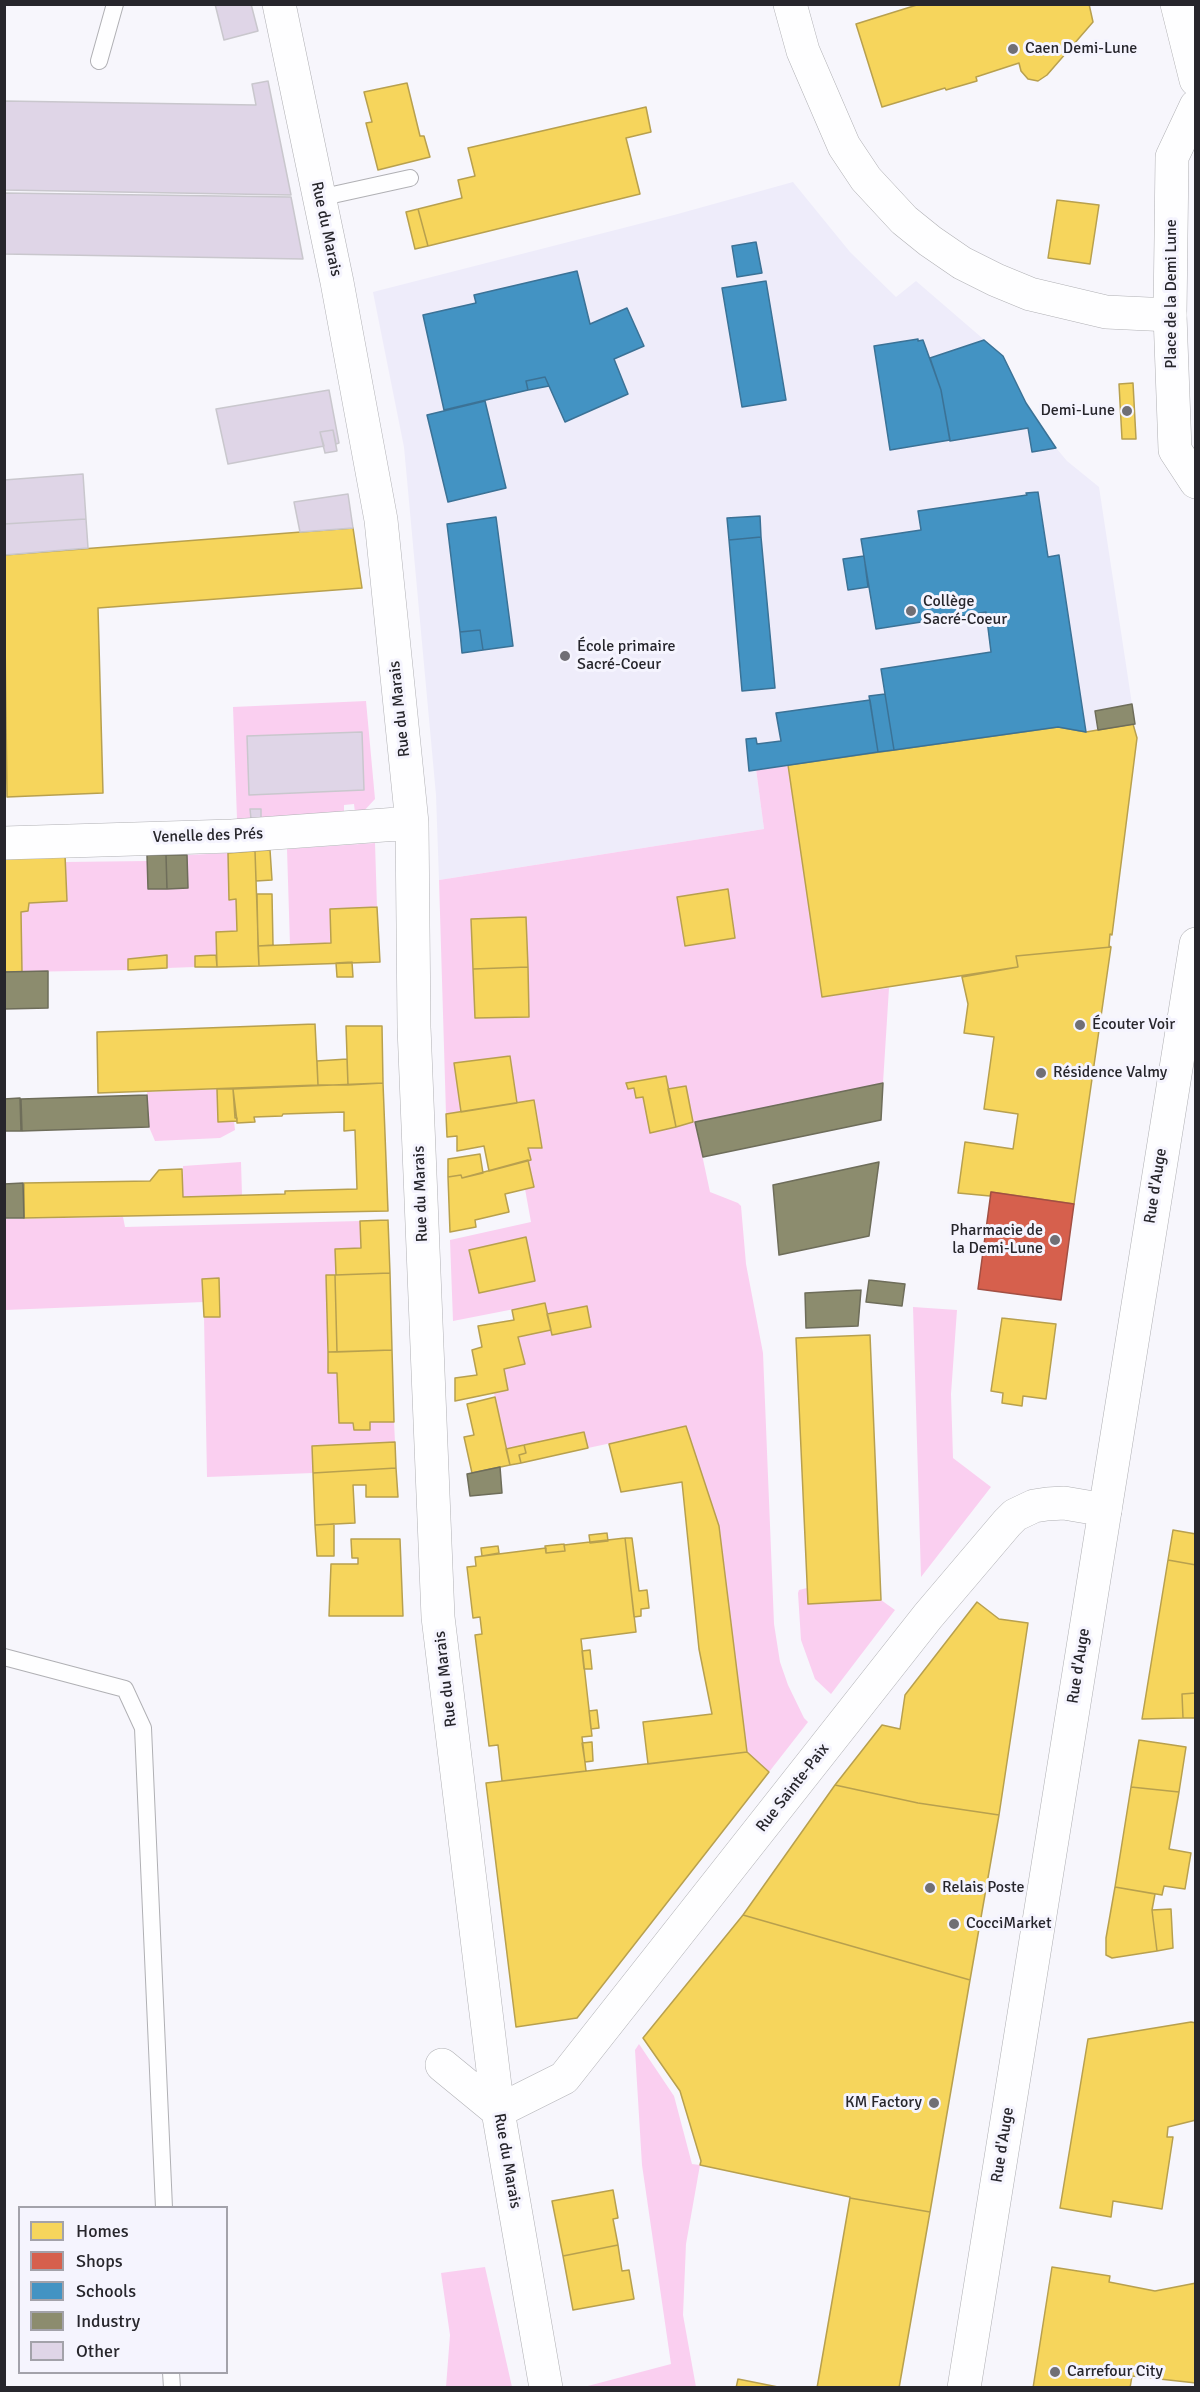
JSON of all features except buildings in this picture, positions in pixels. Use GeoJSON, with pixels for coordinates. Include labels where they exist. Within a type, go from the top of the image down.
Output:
{"type":"FeatureCollection","features":[{"type":"Feature","properties":{"kind":"street","name":"Rue du Marais"},"geometry":{"type":"LineString","coordinates":[[279,4],[381,520],[412,823],[414,1027],[438,1617],[498,2111],[546,2388]]}},
{"type":"Feature","properties":{"kind":"street"},"geometry":{"type":"LineString","coordinates":[[790,4],[803,51],[844,146],[866,179],[903,220],[962,263],[1030,294],[1106,312],[1170,315]]}},
{"type":"Feature","properties":{"kind":"street"},"geometry":{"type":"LineString","coordinates":[[1177,4],[1196,80]]}},
{"type":"Feature","properties":{"kind":"street","name":"Place de la Demi Lune"},"geometry":{"type":"LineString","coordinates":[[1196,106],[1172,158],[1170,315],[1175,450],[1196,482]]}},
{"type":"Feature","properties":{"kind":"street","name":"Venelle des Prés"},"geometry":{"type":"LineString","coordinates":[[4,843],[232,836],[412,823]]}},
{"type":"Feature","properties":{"kind":"street","name":"Rue d'Auge"},"geometry":{"type":"LineString","coordinates":[[964,2388],[1196,944]]}},
{"type":"Feature","properties":{"kind":"street","name":"Rue Sainte-Paix"},"geometry":{"type":"LineString","coordinates":[[498,2111],[564,2078],[928,1616],[1015,1515],[1034,1506],[1064,1503],[1105,1510]]}},
{"type":"Feature","properties":{"kind":"street"},"geometry":{"type":"LineString","coordinates":[[442,2065],[498,2111]]}},
{"type":"Feature","properties":{"kind":"lane"},"geometry":{"type":"LineString","coordinates":[[99,61],[115,4]]}},
{"type":"Feature","properties":{"kind":"lane"},"geometry":{"type":"LineString","coordinates":[[319,198],[410,178]]}},
{"type":"Feature","properties":{"kind":"lane"},"geometry":{"type":"LineString","coordinates":[[4,1657],[125,1689],[143,1728],[164,2206]]}},
{"type":"Feature","properties":{"kind":"shaded area"},"geometry":{"type":"Polygon","coordinates":[[[793,182],[850,252],[896,297],[916,281],[1003,356],[1026,403],[1052,443],[1067,461],[1099,487],[1135,724],[1086,732],[1057,727],[756,769],[764,829],[439,880],[436,795],[404,447],[373,292],[793,182]]]}},
{"type":"Feature","properties":{"kind":"shaded area"},"geometry":{"type":"Polygon","coordinates":[[[366,701],[375,799],[362,813],[355,813],[354,804],[344,805],[344,814],[261,818],[261,809],[250,810],[251,819],[237,819],[233,707],[366,701]],[[362,732],[247,736],[250,795],[364,790],[362,732]]]}},
{"type":"Feature","properties":{"kind":"shaded area"},"geometry":{"type":"Polygon","coordinates":[[[788,765],[822,997],[889,988],[883,1083],[695,1122],[710,1192],[741,1206],[746,1264],[763,1353],[774,1624],[780,1662],[788,1685],[808,1722],[769,1772],[747,1752],[719,1526],[686,1427],[588,1448],[584,1432],[506,1449],[494,1393],[508,1390],[504,1369],[525,1364],[518,1337],[551,1330],[553,1335],[591,1327],[547,1314],[545,1303],[453,1321],[450,1240],[531,1222],[525,1189],[534,1186],[528,1160],[530,1159],[528,1148],[542,1148],[534,1100],[517,1103],[510,1056],[454,1063],[461,1112],[446,1114],[439,880],[764,829],[756,769],[788,765]],[[526,917],[472,919],[475,1018],[529,1017],[526,917]],[[665,1076],[627,1083],[634,1088],[636,1098],[643,1097],[650,1132],[693,1122],[686,1086],[668,1089],[665,1076]]]}},
{"type":"Feature","properties":{"kind":"shaded area"},"geometry":{"type":"Polygon","coordinates":[[[375,843],[377,907],[330,909],[331,943],[290,945],[287,849],[375,843]]]}},
{"type":"Feature","properties":{"kind":"shaded area"},"geometry":{"type":"Polygon","coordinates":[[[228,853],[229,899],[236,899],[237,931],[217,932],[216,955],[196,956],[195,967],[167,968],[166,955],[128,959],[128,970],[22,972],[21,912],[28,911],[29,903],[66,901],[66,862],[147,861],[149,889],[187,888],[187,855],[228,853]]]}},
{"type":"Feature","properties":{"kind":"shaded area"},"geometry":{"type":"Polygon","coordinates":[[[217,1089],[218,1122],[234,1121],[235,1130],[220,1138],[155,1141],[149,1127],[147,1092],[217,1089]]]}},
{"type":"Feature","properties":{"kind":"shaded area"},"geometry":{"type":"Polygon","coordinates":[[[241,1162],[242,1195],[183,1197],[183,1166],[241,1162]]]}},
{"type":"Feature","properties":{"kind":"shaded area"},"geometry":{"type":"Polygon","coordinates":[[[123,1217],[125,1227],[360,1221],[361,1248],[335,1249],[335,1275],[326,1275],[328,1373],[337,1373],[354,1430],[369,1430],[370,1422],[394,1422],[395,1442],[313,1446],[313,1473],[207,1477],[204,1317],[220,1317],[219,1278],[203,1279],[204,1302],[5,1310],[4,1219],[123,1217]]]}},
{"type":"Feature","properties":{"kind":"shaded area"},"geometry":{"type":"Polygon","coordinates":[[[913,1307],[957,1310],[951,1394],[953,1458],[991,1487],[921,1577],[913,1307]]]}},
{"type":"Feature","properties":{"kind":"shaded area"},"geometry":{"type":"Polygon","coordinates":[[[807,1588],[808,1604],[881,1600],[895,1610],[831,1694],[815,1679],[801,1640],[798,1593],[799,1590],[807,1588]]]}},
{"type":"Feature","properties":{"kind":"shaded area"},"geometry":{"type":"Polygon","coordinates":[[[639,2044],[674,2096],[692,2164],[700,2165],[686,2244],[683,2315],[696,2387],[584,2387],[671,2364],[642,2165],[635,2050],[639,2044]]]}},
{"type":"Feature","properties":{"kind":"shaded area"},"geometry":{"type":"Polygon","coordinates":[[[485,2267],[512,2387],[446,2387],[450,2335],[441,2273],[485,2267]]]}},
{"type":"Feature","properties":{"kind":"place","name":"Caen Demi-Lune"},"geometry":{"type":"Point","coordinates":[1013,49]}},
{"type":"Feature","properties":{"kind":"place","name":"Demi-Lune"},"geometry":{"type":"Point","coordinates":[1127,411]}},
{"type":"Feature","properties":{"kind":"place","name":"Collège Sacré-Coeur"},"geometry":{"type":"Point","coordinates":[911,611]}},
{"type":"Feature","properties":{"kind":"place","name":"École primaire Sacré-Coeur"},"geometry":{"type":"Point","coordinates":[565,656]}},
{"type":"Feature","properties":{"kind":"place","name":"Écouter Voir"},"geometry":{"type":"Point","coordinates":[1080,1025]}},
{"type":"Feature","properties":{"kind":"place","name":"Résidence Valmy"},"geometry":{"type":"Point","coordinates":[1041,1073]}},
{"type":"Feature","properties":{"kind":"place","name":"Pharmacie de la Demi-Lune"},"geometry":{"type":"Point","coordinates":[1055,1240]}},
{"type":"Feature","properties":{"kind":"place","name":"Relais Poste"},"geometry":{"type":"Point","coordinates":[930,1888]}},
{"type":"Feature","properties":{"kind":"place","name":"CocciMarket"},"geometry":{"type":"Point","coordinates":[954,1924]}},
{"type":"Feature","properties":{"kind":"place","name":"KM Factory"},"geometry":{"type":"Point","coordinates":[934,2103]}},
{"type":"Feature","properties":{"kind":"place","name":"Carrefour City"},"geometry":{"type":"Point","coordinates":[1055,2372]}}]}
